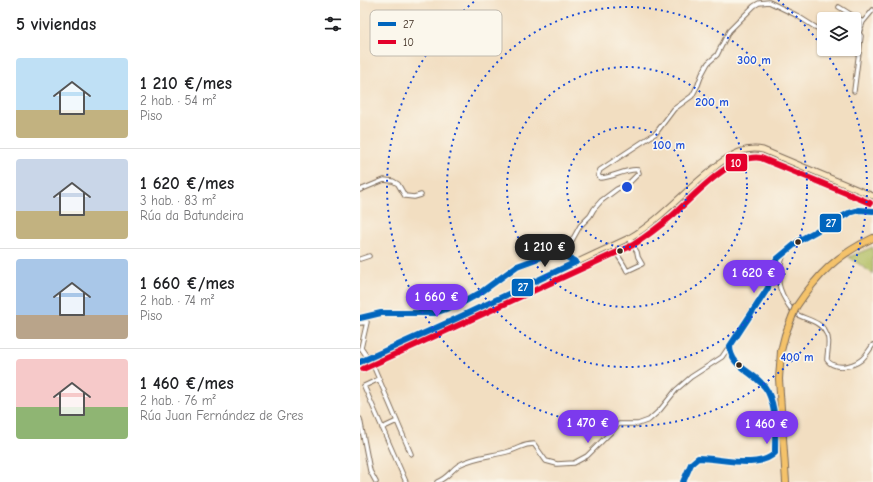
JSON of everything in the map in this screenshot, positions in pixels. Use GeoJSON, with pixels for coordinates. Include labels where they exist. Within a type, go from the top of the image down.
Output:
{"type":"FeatureCollection","features":[{"type":"Feature","properties":{"kind":"highway"},"geometry":{"type":"LineString","coordinates":[[785,482],[786,470],[779,379],[781,350],[785,335],[796,307],[809,288],[828,267],[852,249],[873,238]]}},
{"type":"Feature","properties":{"kind":"highway"},"geometry":{"type":"LineString","coordinates":[[782,420],[789,459],[789,482]]}},
{"type":"Feature","properties":{"kind":"street"},"geometry":{"type":"LineString","coordinates":[[564,255],[580,226],[590,216],[601,201],[617,189],[628,184],[639,173],[638,170],[633,170],[612,177],[600,178],[598,175],[600,170],[656,133],[674,109],[692,96],[708,63],[717,55],[729,31],[754,6],[759,3],[769,2],[796,15],[817,28]]}},
{"type":"Feature","properties":{"kind":"street"},"geometry":{"type":"LineString","coordinates":[[839,7],[863,22]]}},
{"type":"Feature","properties":{"kind":"street"},"geometry":{"type":"LineString","coordinates":[[861,28],[863,22],[873,10]]}},
{"type":"Feature","properties":{"kind":"street"},"geometry":{"type":"LineString","coordinates":[[854,91],[858,56]]}},
{"type":"Feature","properties":{"kind":"street"},"geometry":{"type":"LineString","coordinates":[[360,362],[629,238],[646,227],[726,159],[737,153],[752,149],[763,150],[873,196]]}},
{"type":"Feature","properties":{"kind":"street"},"geometry":{"type":"LineString","coordinates":[[360,190],[387,180],[398,184],[405,196],[414,197],[421,195]]}},
{"type":"Feature","properties":{"kind":"street"},"geometry":{"type":"LineString","coordinates":[[437,482],[446,478],[459,466],[472,460],[511,451],[525,444],[534,444],[546,461],[557,464],[574,463],[587,456],[619,424],[638,424],[649,420],[660,410],[676,390],[722,357],[768,288],[777,259],[800,240],[849,213],[859,210],[873,211]]}},
{"type":"Feature","properties":{"kind":"street"},"geometry":{"type":"LineString","coordinates":[[612,246],[627,271],[642,264],[629,238]]}},
{"type":"Feature","properties":{"kind":"street"},"geometry":{"type":"LineString","coordinates":[[786,251],[779,266],[778,280],[782,294],[794,312],[815,322],[822,327],[827,334],[829,344],[827,360],[834,366],[855,363],[863,358],[873,345]]}},
{"type":"Feature","properties":{"kind":"street"},"geometry":{"type":"LineString","coordinates":[[360,318],[380,313],[435,312],[460,304],[502,278],[517,266],[550,254],[559,253],[576,262]]}},
{"type":"Feature","properties":{"kind":"street"},"geometry":{"type":"LineString","coordinates":[[360,259],[369,256]]}},
{"type":"Feature","properties":{"kind":"street"},"geometry":{"type":"LineString","coordinates":[[360,323],[366,322],[361,348],[369,358],[379,379],[411,454]]}},
{"type":"Feature","properties":{"kind":"street"},"geometry":{"type":"LineString","coordinates":[[684,482],[691,464],[698,458],[728,462],[770,458],[775,453],[774,413],[768,391],[758,379],[731,356],[730,346]]}},
{"type":"Feature","properties":{"kind":"street"},"geometry":{"type":"LineString","coordinates":[[379,379],[364,386],[406,482]]}},
{"type":"Feature","properties":{"kind":"street"},"geometry":{"type":"LineString","coordinates":[[360,419],[370,471],[376,482]]}},
{"type":"Feature","properties":{"kind":"street"},"geometry":{"type":"LineString","coordinates":[[382,428],[397,421]]}},
{"type":"Feature","properties":{"kind":"green space"},"geometry":{"type":"Polygon","coordinates":[[[873,247],[873,274],[849,257],[873,247]]]}},
{"type":"Feature","properties":{"kind":"transit line","name":"10"},"geometry":{"type":"LineString","coordinates":[[363,369],[633,245],[673,215],[713,178],[737,162],[749,158],[761,158],[870,203]]}},
{"type":"Feature","properties":{"kind":"transit line","name":"27"},"geometry":{"type":"LineString","coordinates":[[730,346],[768,288],[771,272],[777,259],[800,240],[849,213],[859,210],[873,211]]}},
{"type":"Feature","properties":{"kind":"transit line","name":"27"},"geometry":{"type":"LineString","coordinates":[[360,318],[381,313],[435,313],[460,304],[480,293],[517,266],[550,254],[559,253],[576,262]]}},
{"type":"Feature","properties":{"kind":"transit line","name":"27"},"geometry":{"type":"LineString","coordinates":[[360,362],[576,262]]}},
{"type":"Feature","properties":{"kind":"transit line","name":"27"},"geometry":{"type":"LineString","coordinates":[[683,482],[691,464],[698,458],[749,462],[768,458],[775,453],[774,414],[771,399],[763,385],[735,360],[731,354],[730,346]]}}]}
